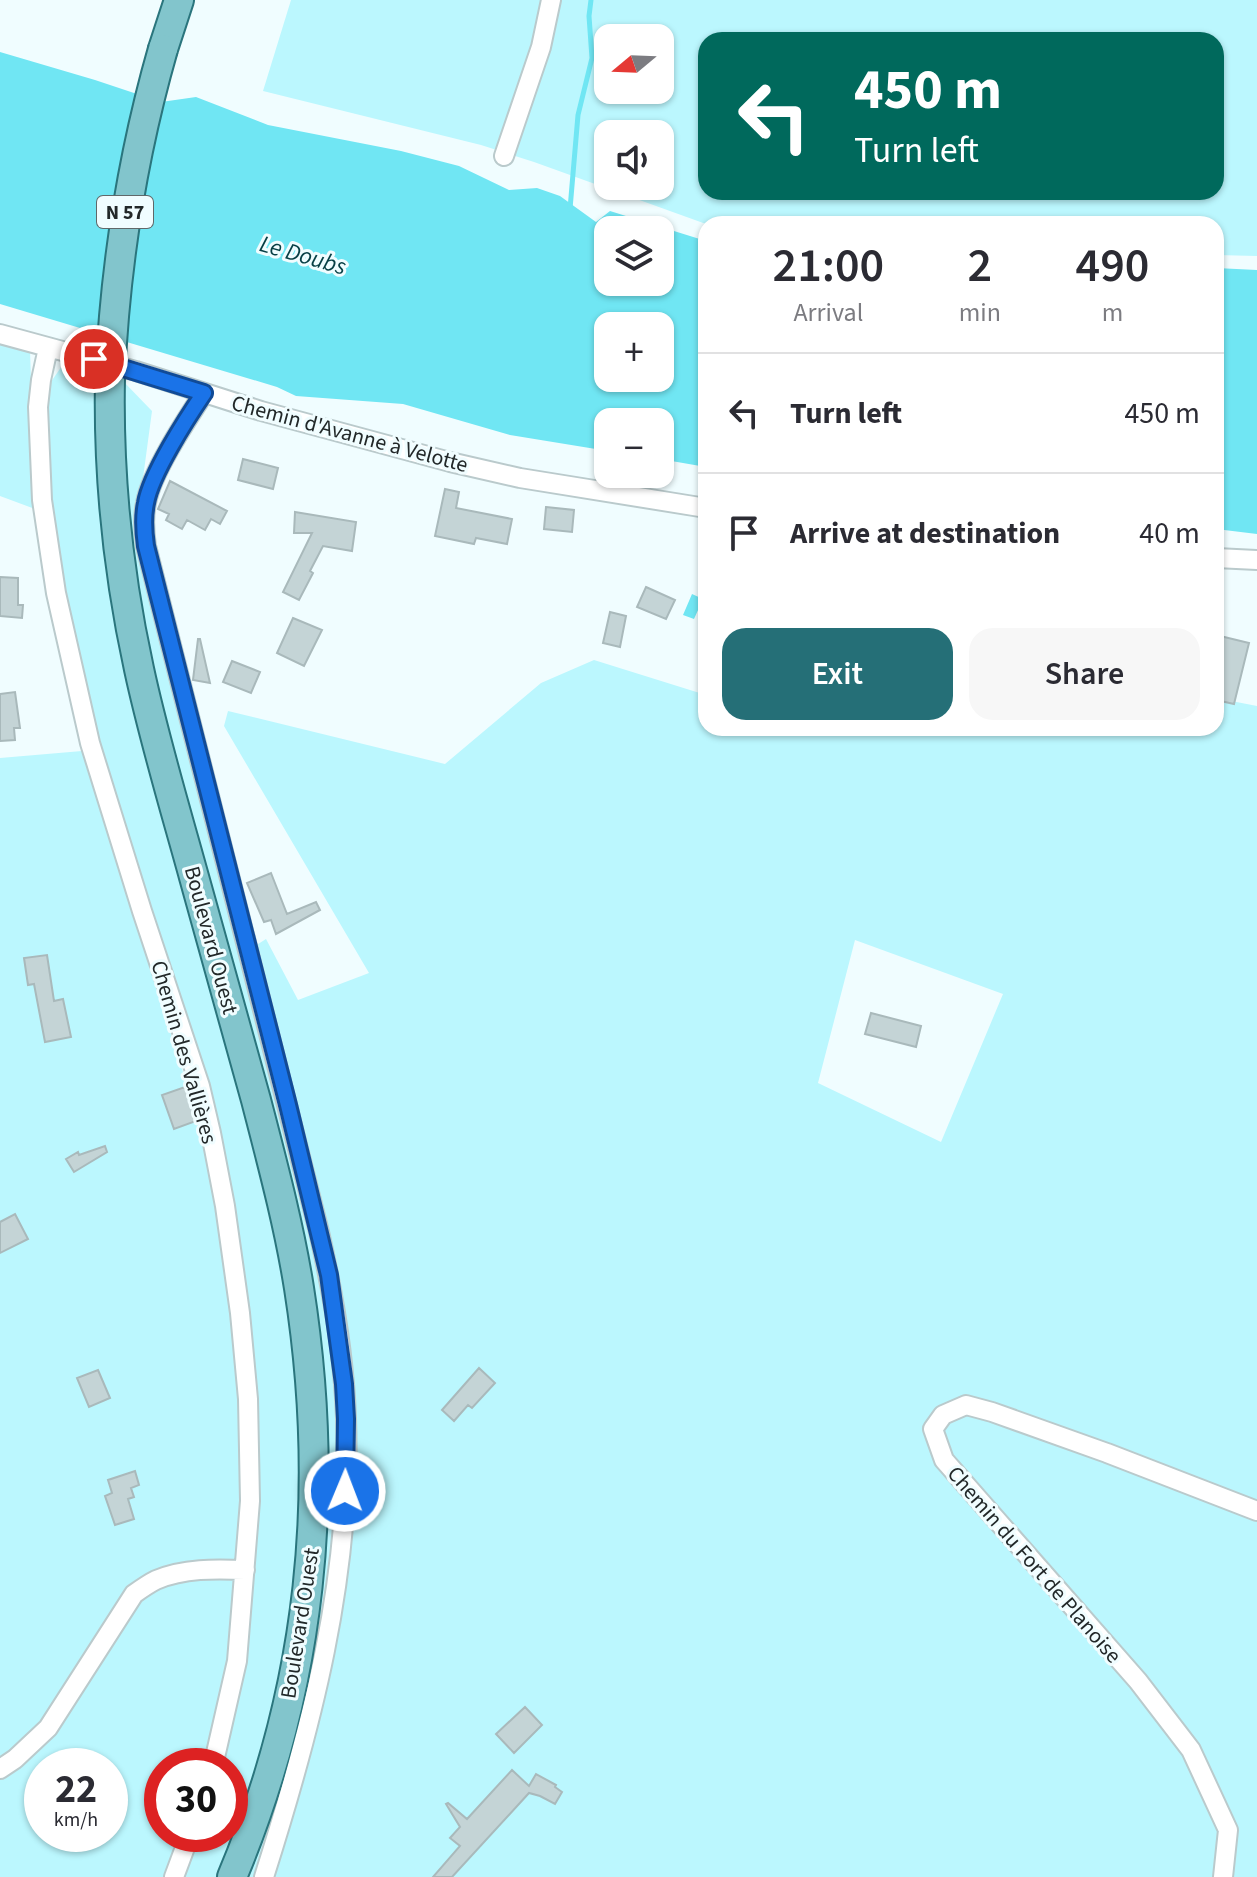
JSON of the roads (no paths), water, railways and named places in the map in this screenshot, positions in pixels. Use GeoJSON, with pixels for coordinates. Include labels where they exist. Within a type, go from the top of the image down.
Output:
{"type":"FeatureCollection","features":[{"type":"Feature","properties":{"kind":"main road","name":"Boulevard Ouest"},"geometry":{"type":"LineString","coordinates":[[179,0],[139,139],[125,213],[110,378],[112,484],[122,579],[136,658],[279,1191],[298,1284],[311,1378],[314,1443],[310,1572],[294,1675],[258,1809],[232,1877]]}},
{"type":"Feature","properties":{"kind":"street"},"geometry":{"type":"LineString","coordinates":[[504,156],[541,47],[551,0]]}},
{"type":"Feature","properties":{"kind":"street","name":"Chemin d'Avanne à Velotte"},"geometry":{"type":"LineString","coordinates":[[0,334],[136,371],[325,429],[520,478],[698,507]]}},
{"type":"Feature","properties":{"kind":"street","name":"Chemin des Vallières"},"geometry":{"type":"LineString","coordinates":[[48,348],[38,407],[42,500],[56,593],[90,743],[200,1086],[225,1206],[240,1313],[248,1399],[250,1501],[237,1661],[217,1748]]}},
{"type":"Feature","properties":{"kind":"street"},"geometry":{"type":"LineString","coordinates":[[204,393],[151,486],[144,517],[146,546],[323,1246],[338,1330],[346,1419],[343,1520],[330,1630],[293,1779],[264,1877]]}},
{"type":"Feature","properties":{"kind":"street"},"geometry":{"type":"LineString","coordinates":[[1224,558],[1257,560]]}},
{"type":"Feature","properties":{"kind":"street","name":"Chemin du Fort de Planoise"},"geometry":{"type":"LineString","coordinates":[[1223,1877],[1228,1830],[1191,1750],[1138,1681],[944,1460],[933,1429],[943,1415],[966,1405],[1107,1453],[1257,1511]]}},
{"type":"Feature","properties":{"kind":"street"},"geometry":{"type":"LineString","coordinates":[[0,1769],[48,1728],[134,1594],[156,1580],[182,1572],[245,1570]]}},
{"type":"Feature","properties":{"kind":"street"},"geometry":{"type":"LineString","coordinates":[[174,1877],[183,1852]]}},
{"type":"Feature","properties":{"kind":"water","name":"Le Doubs"},"geometry":{"type":"Polygon","coordinates":[[[0,52],[161,102],[196,97],[268,125],[401,151],[459,166],[509,190],[537,188],[560,196],[594,221],[594,296],[674,296],[674,231],[698,238],[698,466],[674,461],[674,408],[594,408],[594,449],[510,435],[403,404],[296,396],[277,387],[0,304],[0,52]]]}},
{"type":"Feature","properties":{"kind":"water"},"geometry":{"type":"Polygon","coordinates":[[[610,211],[626,216],[604,216],[610,211]]]}},
{"type":"Feature","properties":{"kind":"water"},"geometry":{"type":"Polygon","coordinates":[[[1224,268],[1257,270],[1257,534],[1224,530],[1224,268]]]}},
{"type":"Feature","properties":{"kind":"water"},"geometry":{"type":"Polygon","coordinates":[[[692,594],[698,597],[694,619],[683,615],[692,594]]]}},
{"type":"Feature","properties":{"kind":"waterway"},"geometry":{"type":"LineString","coordinates":[[570,209],[578,115],[592,58],[591,0]]}}]}
